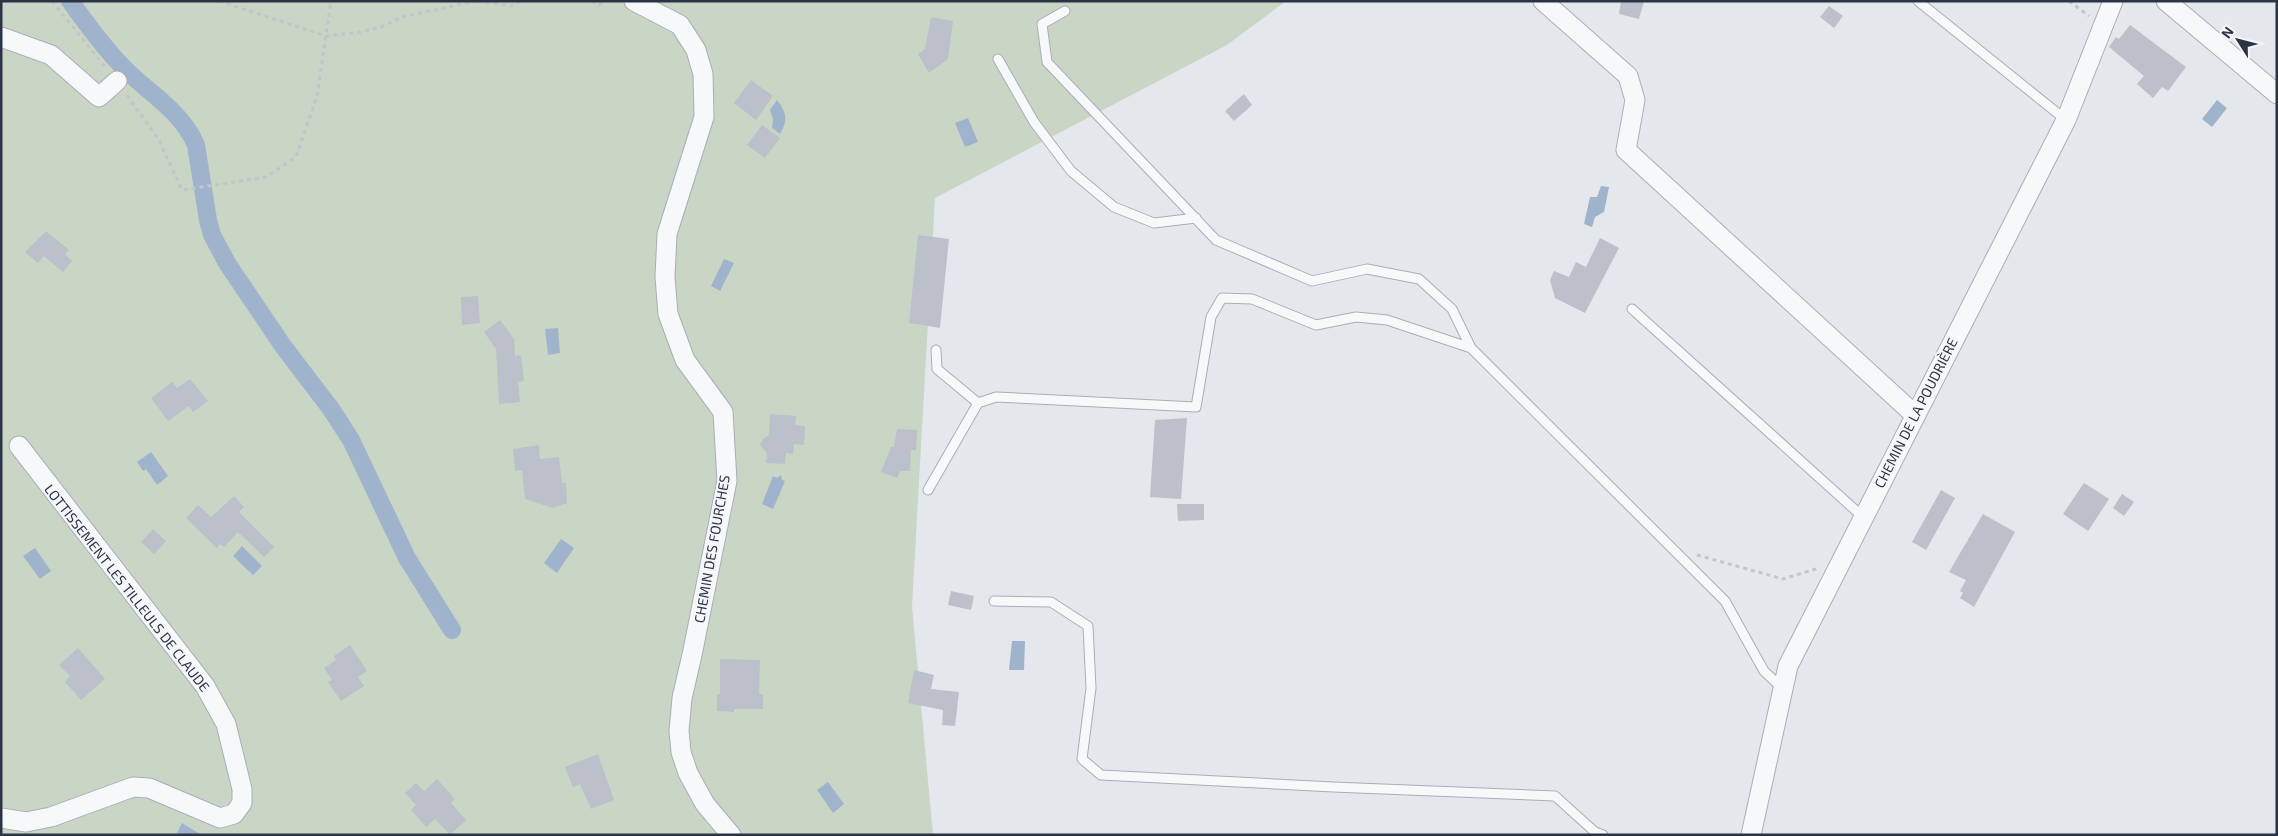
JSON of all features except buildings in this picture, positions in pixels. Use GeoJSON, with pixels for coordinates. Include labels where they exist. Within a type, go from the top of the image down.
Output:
{"type":"FeatureCollection","features":[{"type":"Feature","properties":{"kind":"street","name":"CHEMIN DES FOURCHES"},"geometry":{"type":"LineString","coordinates":[[634,1],[680,25],[696,50],[704,74],[704,117],[667,234],[665,277],[668,314],[685,360],[723,412],[727,481],[682,698],[679,730],[681,752],[688,773],[705,804],[731,835]]}},
{"type":"Feature","properties":{"kind":"street"},"geometry":{"type":"LineString","coordinates":[[1544,1],[1628,76],[1635,100],[1626,150],[1915,415]]}},
{"type":"Feature","properties":{"kind":"street","name":"CHEMIN DE LA POUDRIÈRE"},"geometry":{"type":"LineString","coordinates":[[1751,835],[1788,666],[2066,120],[2113,1]]}},
{"type":"Feature","properties":{"kind":"street"},"geometry":{"type":"LineString","coordinates":[[2166,1],[2277,94]]}},
{"type":"Feature","properties":{"kind":"street"},"geometry":{"type":"LineString","coordinates":[[1,37],[52,55],[99,97],[117,81]]}},
{"type":"Feature","properties":{"kind":"street","name":"LOTTISSEMENT LES TILLEULS DE CLAUDE"},"geometry":{"type":"LineString","coordinates":[[1,818],[26,822],[51,816],[133,787],[149,788],[220,818],[234,814],[242,803],[242,789],[226,724],[206,686],[19,446]]}},
{"type":"Feature","properties":{"kind":"lane"},"geometry":{"type":"LineString","coordinates":[[1918,1],[2066,120]]}},
{"type":"Feature","properties":{"kind":"lane"},"geometry":{"type":"LineString","coordinates":[[1066,10],[1042,24],[1047,62],[1216,240],[1312,281],[1367,269],[1419,279],[1452,309],[1471,348],[1725,601],[1764,671],[1783,689]]}},
{"type":"Feature","properties":{"kind":"lane"},"geometry":{"type":"LineString","coordinates":[[998,59],[1034,122],[1071,171],[1114,207],[1154,223],[1196,218]]}},
{"type":"Feature","properties":{"kind":"lane"},"geometry":{"type":"LineString","coordinates":[[928,490],[978,403],[996,397],[1196,407],[1211,317],[1222,298],[1252,299],[1316,325],[1356,317],[1387,320],[1471,348]]}},
{"type":"Feature","properties":{"kind":"lane"},"geometry":{"type":"LineString","coordinates":[[1632,309],[1863,517]]}},
{"type":"Feature","properties":{"kind":"lane"},"geometry":{"type":"LineString","coordinates":[[936,350],[937,369],[978,403]]}},
{"type":"Feature","properties":{"kind":"lane"},"geometry":{"type":"LineString","coordinates":[[994,602],[1051,602],[1088,626],[1091,688],[1082,759],[1101,775],[1555,796],[1595,832],[1604,835]]}},
{"type":"Feature","properties":{"kind":"path"},"geometry":{"type":"LineString","coordinates":[[52,1],[117,81],[159,140],[182,190],[266,177],[296,157],[317,96],[331,1]]}},
{"type":"Feature","properties":{"kind":"path"},"geometry":{"type":"LineString","coordinates":[[219,1],[326,36],[361,32],[383,26],[402,17],[477,1],[511,6],[521,1]]}},
{"type":"Feature","properties":{"kind":"path"},"geometry":{"type":"LineString","coordinates":[[592,1],[599,5],[604,1]]}},
{"type":"Feature","properties":{"kind":"path"},"geometry":{"type":"LineString","coordinates":[[2069,1],[2103,26]]}},
{"type":"Feature","properties":{"kind":"path"},"geometry":{"type":"LineString","coordinates":[[1672,549],[1783,579],[1841,560]]}},
{"type":"Feature","properties":{"kind":"green space"},"geometry":{"type":"Polygon","coordinates":[[[1,1],[1286,1],[1227,45],[935,198],[912,606],[933,835],[1,835],[1,1]]]}},
{"type":"Feature","properties":{"kind":"water"},"geometry":{"type":"Polygon","coordinates":[[[777,100],[783,109],[785,117],[780,134],[772,128],[773,119],[770,110],[777,100]]]}},
{"type":"Feature","properties":{"kind":"water"},"geometry":{"type":"Polygon","coordinates":[[[2217,100],[2227,108],[2212,127],[2202,119],[2217,100]]]}},
{"type":"Feature","properties":{"kind":"water"},"geometry":{"type":"Polygon","coordinates":[[[968,118],[978,142],[965,147],[955,123],[968,118]]]}},
{"type":"Feature","properties":{"kind":"water"},"geometry":{"type":"Polygon","coordinates":[[[1601,186],[1609,187],[1604,212],[1595,217],[1592,227],[1584,224],[1590,197],[1597,197],[1601,186]]]}},
{"type":"Feature","properties":{"kind":"water"},"geometry":{"type":"Polygon","coordinates":[[[724,259],[734,263],[720,291],[711,286],[724,259]]]}},
{"type":"Feature","properties":{"kind":"water"},"geometry":{"type":"Polygon","coordinates":[[[558,328],[560,353],[548,355],[545,329],[558,328]]]}},
{"type":"Feature","properties":{"kind":"water"},"geometry":{"type":"Polygon","coordinates":[[[151,452],[168,476],[157,485],[146,469],[143,471],[137,462],[151,452]]]}},
{"type":"Feature","properties":{"kind":"water"},"geometry":{"type":"Polygon","coordinates":[[[781,475],[782,480],[785,481],[773,509],[762,504],[773,476],[777,478],[781,475]]]}},
{"type":"Feature","properties":{"kind":"water"},"geometry":{"type":"Polygon","coordinates":[[[561,539],[574,548],[557,573],[544,563],[561,539]]]}},
{"type":"Feature","properties":{"kind":"water"},"geometry":{"type":"Polygon","coordinates":[[[242,546],[262,566],[253,575],[233,556],[242,546]]]}},
{"type":"Feature","properties":{"kind":"water"},"geometry":{"type":"Polygon","coordinates":[[[35,548],[51,571],[40,579],[23,556],[35,548]]]}},
{"type":"Feature","properties":{"kind":"water"},"geometry":{"type":"Polygon","coordinates":[[[1012,641],[1025,641],[1024,670],[1009,670],[1012,641]]]}},
{"type":"Feature","properties":{"kind":"water"},"geometry":{"type":"Polygon","coordinates":[[[828,782],[844,804],[833,813],[817,790],[828,782]]]}},
{"type":"Feature","properties":{"kind":"water"},"geometry":{"type":"Polygon","coordinates":[[[182,823],[202,835],[176,835],[182,823]]]}},
{"type":"Feature","properties":{"kind":"waterway"},"geometry":{"type":"LineString","coordinates":[[70,1],[95,35],[116,59],[173,112],[190,133],[196,145],[212,235],[227,263],[283,346],[331,409],[351,440],[407,558],[452,630]]}}]}
